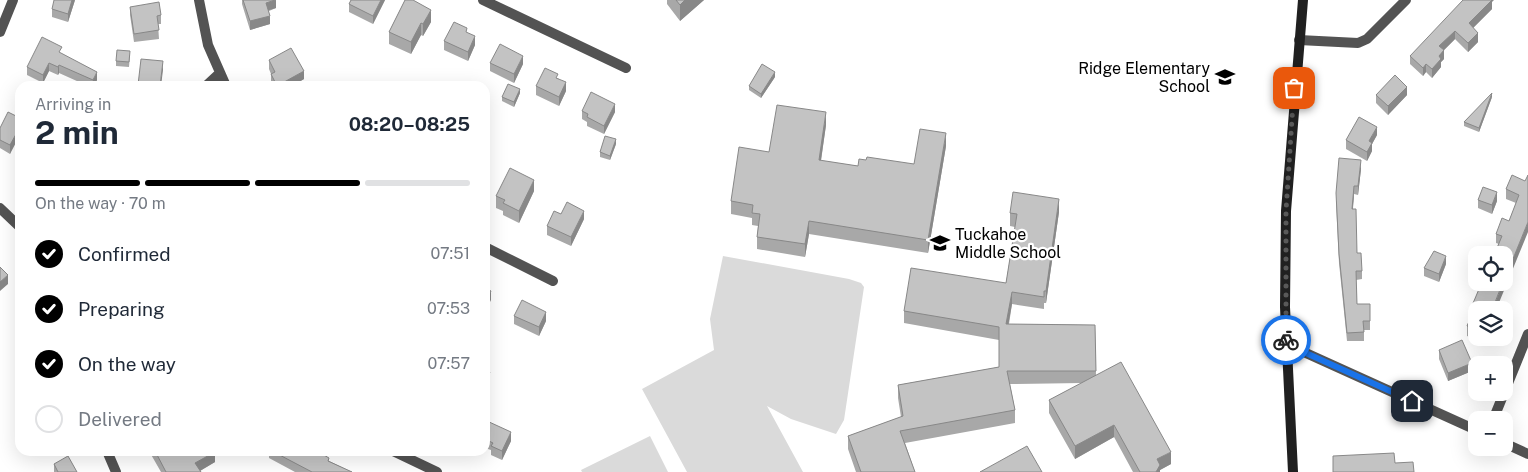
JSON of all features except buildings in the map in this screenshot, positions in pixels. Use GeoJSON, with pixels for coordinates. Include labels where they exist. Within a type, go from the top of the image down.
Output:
{"type":"FeatureCollection","features":[{"type":"Feature","properties":{"kind":"main road"},"geometry":{"type":"LineString","coordinates":[[1293,472],[1286,344],[1286,211],[1303,0]]}},
{"type":"Feature","properties":{"kind":"street"},"geometry":{"type":"LineString","coordinates":[[0,32],[13,0]]}},
{"type":"Feature","properties":{"kind":"street"},"geometry":{"type":"LineString","coordinates":[[199,0],[208,45],[224,81]]}},
{"type":"Feature","properties":{"kind":"street"},"geometry":{"type":"LineString","coordinates":[[483,0],[626,68]]}},
{"type":"Feature","properties":{"kind":"street"},"geometry":{"type":"LineString","coordinates":[[1299,40],[1358,43],[1367,39],[1406,0]]}},
{"type":"Feature","properties":{"kind":"street"},"geometry":{"type":"LineString","coordinates":[[211,81],[220,73]]}},
{"type":"Feature","properties":{"kind":"street"},"geometry":{"type":"LineString","coordinates":[[0,208],[15,222]]}},
{"type":"Feature","properties":{"kind":"street"},"geometry":{"type":"LineString","coordinates":[[490,250],[553,281]]}},
{"type":"Feature","properties":{"kind":"street"},"geometry":{"type":"LineString","coordinates":[[1497,411],[1528,334]]}},
{"type":"Feature","properties":{"kind":"street"},"geometry":{"type":"LineString","coordinates":[[1286,344],[1468,426]]}},
{"type":"Feature","properties":{"kind":"street"},"geometry":{"type":"LineString","coordinates":[[1513,447],[1528,454]]}},
{"type":"Feature","properties":{"kind":"street"},"geometry":{"type":"LineString","coordinates":[[108,456],[116,472]]}},
{"type":"Feature","properties":{"kind":"street"},"geometry":{"type":"LineString","coordinates":[[403,456],[437,472]]}},
{"type":"Feature","properties":{"kind":"shaded area"},"geometry":{"type":"Polygon","coordinates":[[[723,256],[849,279],[861,283],[864,287],[844,420],[836,434],[791,419],[767,406],[803,472],[687,472],[642,389],[714,350],[710,319],[723,256]]]}},
{"type":"Feature","properties":{"kind":"shaded area"},"geometry":{"type":"Polygon","coordinates":[[[650,436],[668,472],[582,472],[581,470],[650,436]]]}},
{"type":"Feature","properties":{"kind":"way so far"},"geometry":{"type":"LineString","coordinates":[[1286,340],[1286,211],[1294,88]]}},
{"type":"Feature","properties":{"kind":"place","name":"Ridge Elementary School"},"geometry":{"type":"Point","coordinates":[1225,77]}},
{"type":"Feature","properties":{"kind":"place","name":"Tuckahoe Middle School"},"geometry":{"type":"Point","coordinates":[940,243]}},
{"type":"Feature","properties":{"kind":"route"},"geometry":{"type":"LineString","coordinates":[[1286,340],[1286,344],[1412,401]]}}]}
